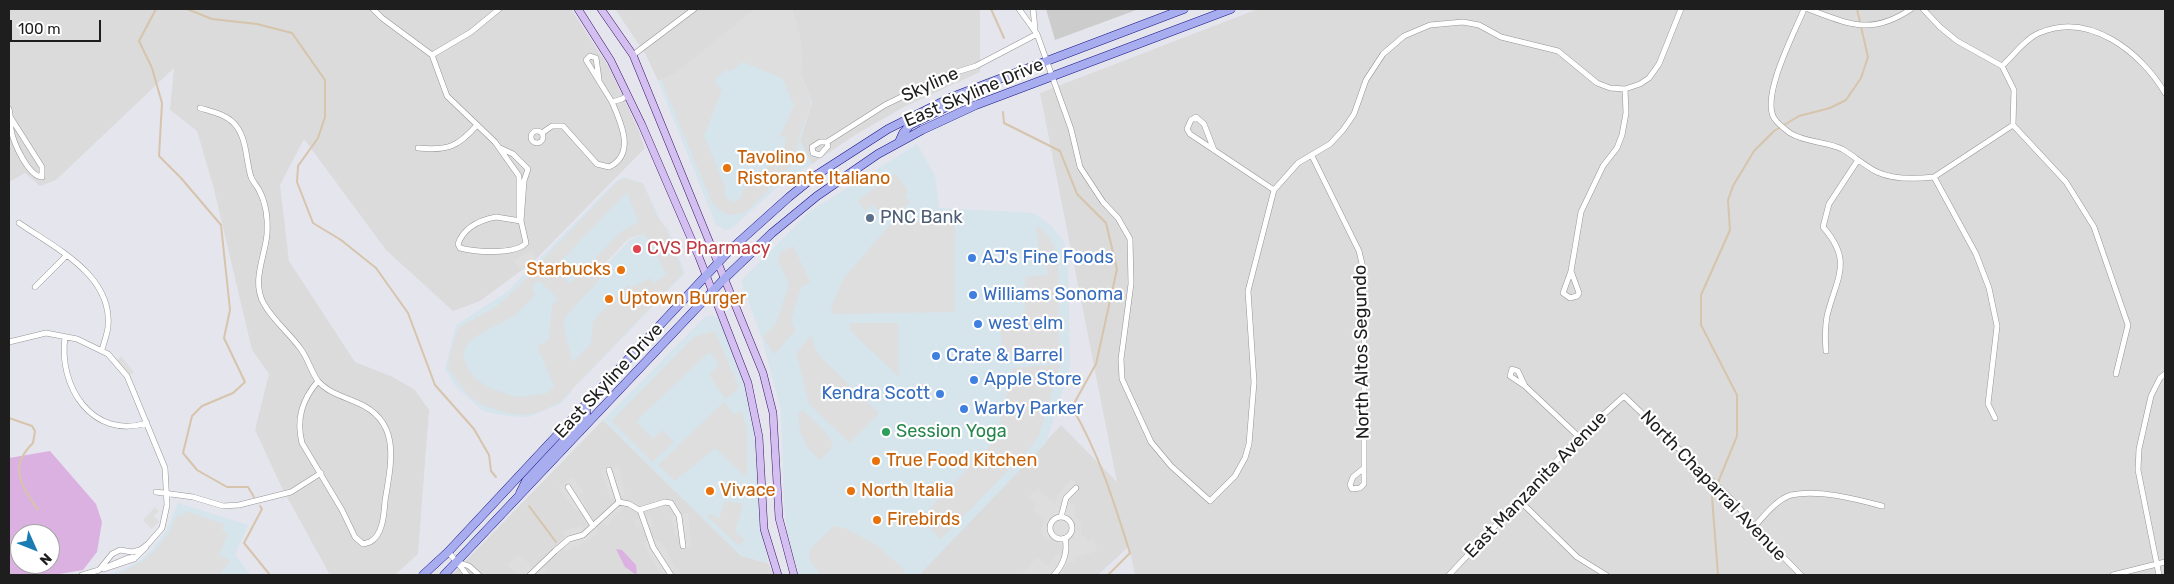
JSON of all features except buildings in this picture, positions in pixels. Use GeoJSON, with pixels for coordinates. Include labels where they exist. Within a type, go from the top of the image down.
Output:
{"type":"FeatureCollection","features":[{"type":"Feature","properties":{"kind":"main road"},"geometry":{"type":"LineString","coordinates":[[578,9],[611,62],[628,95],[706,275],[746,375],[755,409],[759,437],[764,530],[778,575]]}},
{"type":"Feature","properties":{"kind":"main road"},"geometry":{"type":"LineString","coordinates":[[602,9],[633,55],[763,374],[773,413],[779,518],[794,575]]}},
{"type":"Feature","properties":{"kind":"main road","name":"East Skyline Drive"},"geometry":{"type":"LineString","coordinates":[[423,575],[448,552],[718,262],[789,197],[851,152],[923,111],[1046,60],[1184,9]]}},
{"type":"Feature","properties":{"kind":"main road"},"geometry":{"type":"LineString","coordinates":[[1165,34],[1186,20],[1217,9]]}},
{"type":"Feature","properties":{"kind":"main road","name":"East Skyline Drive"},"geometry":{"type":"LineString","coordinates":[[444,575],[516,502],[725,278],[772,233],[818,196],[878,154],[951,115],[1231,9]]}},
{"type":"Feature","properties":{"kind":"main road"},"geometry":{"type":"LineString","coordinates":[[899,142],[903,133],[910,125],[1006,76]]}},
{"type":"Feature","properties":{"kind":"main road"},"geometry":{"type":"LineString","coordinates":[[516,502],[526,481],[580,423],[586,414],[586,404]]}},
{"type":"Feature","properties":{"kind":"street"},"geometry":{"type":"LineString","coordinates":[[373,9],[382,18],[432,55],[447,96],[500,148],[522,180]]}},
{"type":"Feature","properties":{"kind":"street"},"geometry":{"type":"LineString","coordinates":[[432,55],[471,32],[499,9]]}},
{"type":"Feature","properties":{"kind":"street"},"geometry":{"type":"LineString","coordinates":[[633,55],[694,9]]}},
{"type":"Feature","properties":{"kind":"street"},"geometry":{"type":"LineString","coordinates":[[1019,9],[1036,32]]}},
{"type":"Feature","properties":{"kind":"street"},"geometry":{"type":"LineString","coordinates":[[1032,9],[1036,32],[1071,129],[1080,167],[1103,202],[1118,218],[1130,239],[1131,284],[1121,359],[1122,379],[1151,442],[1170,466],[1210,501],[1235,476],[1245,458],[1249,444],[1254,382],[1248,292],[1274,190],[1298,163],[1330,144],[1343,130],[1354,114],[1366,80],[1383,54],[1404,36],[1430,25],[1463,22],[1478,25],[1501,37],[1558,51],[1597,83],[1610,88],[1625,89],[1640,84],[1649,78],[1659,64],[1681,9]]}},
{"type":"Feature","properties":{"kind":"street"},"geometry":{"type":"LineString","coordinates":[[1804,9],[1775,79],[1770,103],[1774,118],[1790,133],[1801,138],[1840,148],[1879,173],[1898,177],[1934,176],[2013,125]]}},
{"type":"Feature","properties":{"kind":"street"},"geometry":{"type":"LineString","coordinates":[[1808,9],[1855,26],[1867,26],[1885,22],[1911,9]]}},
{"type":"Feature","properties":{"kind":"street"},"geometry":{"type":"LineString","coordinates":[[1923,9],[1958,42],[2002,66],[2014,90],[2013,125],[2066,182],[2094,227],[2128,325],[2116,374]]}},
{"type":"Feature","properties":{"kind":"street"},"geometry":{"type":"LineString","coordinates":[[2002,66],[2036,34],[2053,28],[2074,26],[2095,30],[2113,40],[2142,62],[2156,76],[2165,93]]}},
{"type":"Feature","properties":{"kind":"street","name":"Skyline"},"geometry":{"type":"LineString","coordinates":[[827,142],[885,105],[944,76],[976,66],[1036,32]]}},
{"type":"Feature","properties":{"kind":"street"},"geometry":{"type":"LineString","coordinates":[[542,133],[552,126],[563,126],[597,164],[609,167],[622,155],[625,142],[612,102],[599,79]]}},
{"type":"Feature","properties":{"kind":"street"},"geometry":{"type":"LineString","coordinates":[[1571,271],[1579,293],[1577,296],[1570,298],[1563,292],[1571,271],[1581,212],[1603,166],[1617,148],[1622,135],[1626,113],[1625,89]]}},
{"type":"Feature","properties":{"kind":"street"},"geometry":{"type":"LineString","coordinates":[[612,102],[622,100],[628,95]]}},
{"type":"Feature","properties":{"kind":"street"},"geometry":{"type":"LineString","coordinates":[[200,108],[223,116],[237,127],[248,156],[252,179],[259,189],[266,212],[267,236],[260,265],[260,293],[264,304],[309,361],[318,381],[339,396],[359,404],[376,414],[388,431],[391,452],[384,516],[376,538],[368,545],[363,544],[355,537],[321,473],[302,443],[299,422],[302,406],[318,381]]}},
{"type":"Feature","properties":{"kind":"street"},"geometry":{"type":"LineString","coordinates":[[9,109],[11,130],[26,165],[36,175],[42,177],[42,168],[11,118]]}},
{"type":"Feature","properties":{"kind":"street"},"geometry":{"type":"LineString","coordinates":[[1214,150],[1204,124],[1196,118],[1191,120],[1187,129],[1190,134],[1214,150],[1274,190]]}},
{"type":"Feature","properties":{"kind":"street"},"geometry":{"type":"LineString","coordinates":[[418,148],[436,149],[449,147],[463,140],[478,125]]}},
{"type":"Feature","properties":{"kind":"street"},"geometry":{"type":"LineString","coordinates":[[500,148],[513,154],[528,168],[522,180],[519,216],[521,221],[526,243],[521,248],[513,251],[470,251],[460,248],[458,244],[463,234],[483,220],[496,217],[521,221]]}},
{"type":"Feature","properties":{"kind":"street","name":"North Altos Segundo"},"geometry":{"type":"LineString","coordinates":[[1312,156],[1359,251],[1364,272],[1364,468]]}},
{"type":"Feature","properties":{"kind":"street"},"geometry":{"type":"LineString","coordinates":[[1826,351],[1827,316],[1842,265],[1836,242],[1823,227],[1829,204],[1858,160]]}},
{"type":"Feature","properties":{"kind":"street"},"geometry":{"type":"LineString","coordinates":[[1934,176],[1976,254],[1989,288],[1997,326],[1988,404],[1995,418]]}},
{"type":"Feature","properties":{"kind":"street"},"geometry":{"type":"LineString","coordinates":[[19,223],[90,274],[102,294],[106,307],[108,328],[102,350]]}},
{"type":"Feature","properties":{"kind":"street"},"geometry":{"type":"LineString","coordinates":[[35,287],[66,256]]}},
{"type":"Feature","properties":{"kind":"street"},"geometry":{"type":"LineString","coordinates":[[9,342],[46,333],[77,339],[102,350],[127,376],[165,468],[168,494],[162,528],[136,557],[115,562],[99,570],[82,575]]}},
{"type":"Feature","properties":{"kind":"street"},"geometry":{"type":"LineString","coordinates":[[65,337],[64,364],[70,386],[78,401],[98,416],[116,424],[134,427],[147,423]]}},
{"type":"Feature","properties":{"kind":"street"},"geometry":{"type":"LineString","coordinates":[[2159,575],[2138,470],[2139,449],[2151,396],[2160,378],[2165,374]]}},
{"type":"Feature","properties":{"kind":"street"},"geometry":{"type":"LineString","coordinates":[[1525,386],[1579,437]]}},
{"type":"Feature","properties":{"kind":"street","name":"East Manzanita Avenue"},"geometry":{"type":"LineString","coordinates":[[1449,575],[1579,437],[1624,396]]}},
{"type":"Feature","properties":{"kind":"street","name":"North Chaparral Avenue"},"geometry":{"type":"LineString","coordinates":[[1624,396],[1737,506],[1754,528],[1801,575]]}},
{"type":"Feature","properties":{"kind":"street"},"geometry":{"type":"LineString","coordinates":[[609,470],[619,502]]}},
{"type":"Feature","properties":{"kind":"street"},"geometry":{"type":"LineString","coordinates":[[156,492],[193,497],[222,506],[240,505],[291,492],[321,473]]}},
{"type":"Feature","properties":{"kind":"street"},"geometry":{"type":"LineString","coordinates":[[568,487],[593,526]]}},
{"type":"Feature","properties":{"kind":"street"},"geometry":{"type":"LineString","coordinates":[[1061,517],[1066,498],[1076,488]]}},
{"type":"Feature","properties":{"kind":"street"},"geometry":{"type":"LineString","coordinates":[[1754,528],[1768,511],[1790,496],[1824,494],[1882,506]]}},
{"type":"Feature","properties":{"kind":"street"},"geometry":{"type":"LineString","coordinates":[[1520,501],[1577,558],[1605,575]]}},
{"type":"Feature","properties":{"kind":"street"},"geometry":{"type":"LineString","coordinates":[[619,502],[629,504],[640,510],[653,547],[671,575]]}},
{"type":"Feature","properties":{"kind":"street"},"geometry":{"type":"LineString","coordinates":[[530,575],[570,539],[583,535],[619,502]]}},
{"type":"Feature","properties":{"kind":"street"},"geometry":{"type":"LineString","coordinates":[[640,510],[665,502],[671,503],[679,516],[683,546]]}},
{"type":"Feature","properties":{"kind":"street"},"geometry":{"type":"LineString","coordinates":[[1061,517],[1068,519],[1072,526],[1070,533],[1065,538],[1058,538],[1050,531],[1052,521],[1061,517]]}},
{"type":"Feature","properties":{"kind":"street"},"geometry":{"type":"LineString","coordinates":[[1054,575],[1060,568],[1067,550],[1065,538]]}},
{"type":"Feature","properties":{"kind":"street"},"geometry":{"type":"LineString","coordinates":[[99,570],[112,554],[120,550],[132,552],[140,550],[148,544]]}},
{"type":"Feature","properties":{"kind":"street"},"geometry":{"type":"LineString","coordinates":[[448,552],[467,575]]}},
{"type":"Feature","properties":{"kind":"street"},"geometry":{"type":"LineString","coordinates":[[458,562],[469,566],[479,575]]}},
{"type":"Feature","properties":{"kind":"street"},"geometry":{"type":"LineString","coordinates":[[2113,575],[2165,562]]}},
{"type":"Feature","properties":{"kind":"shaded area"},"geometry":{"type":"Polygon","coordinates":[[[9,9],[571,9],[610,69],[645,148],[534,261],[480,301],[453,311],[386,250],[304,139],[280,185],[289,261],[355,362],[393,377],[415,390],[429,410],[418,554],[395,575],[330,575],[282,488],[255,430],[269,374],[252,350],[214,189],[197,131],[170,110],[174,68],[56,180],[40,186],[25,173],[9,182],[9,9]]]}},
{"type":"Feature","properties":{"kind":"shaded area"},"geometry":{"type":"Polygon","coordinates":[[[615,9],[757,9],[678,73],[658,81],[646,55],[615,9]]]}},
{"type":"Feature","properties":{"kind":"shaded area"},"geometry":{"type":"Polygon","coordinates":[[[754,9],[791,9],[798,26],[802,48],[801,77],[810,98],[810,109],[799,137],[794,163],[743,213],[730,215],[719,210],[712,202],[661,79],[673,75],[754,9]],[[743,62],[730,72],[727,69],[716,78],[716,85],[722,89],[704,136],[725,187],[725,197],[734,202],[740,199],[743,190],[783,151],[786,137],[780,137],[794,105],[782,78],[743,62]]]}},
{"type":"Feature","properties":{"kind":"shaded area"},"geometry":{"type":"Polygon","coordinates":[[[757,9],[792,9],[802,49],[801,75],[812,103],[800,141],[812,164],[781,184],[732,228],[725,230],[716,225],[658,81],[674,76],[757,9]]]}},
{"type":"Feature","properties":{"kind":"shaded area"},"geometry":{"type":"Polygon","coordinates":[[[792,9],[980,9],[980,72],[904,107],[855,135],[812,164],[800,141],[812,103],[801,75],[802,49],[792,9]]]}},
{"type":"Feature","properties":{"kind":"shaded area"},"geometry":{"type":"Polygon","coordinates":[[[1046,9],[1139,9],[1055,40],[1046,9]]]}},
{"type":"Feature","properties":{"kind":"shaded area"},"geometry":{"type":"Polygon","coordinates":[[[1258,9],[2165,9],[2165,575],[1135,575],[1129,546],[1098,575],[919,575],[1061,425],[1117,482],[1040,93],[1258,9]]]}},
{"type":"Feature","properties":{"kind":"shaded area"},"geometry":{"type":"Polygon","coordinates":[[[917,144],[935,176],[939,208],[1033,213],[1051,225],[1064,242],[1068,258],[1070,367],[1046,443],[919,575],[799,575],[788,536],[784,505],[781,410],[763,342],[741,281],[809,212],[917,144]]]}},
{"type":"Feature","properties":{"kind":"shaded area"},"geometry":{"type":"Polygon","coordinates":[[[896,173],[908,192],[905,195],[910,203],[897,212],[884,217],[874,204],[865,211],[858,200],[896,173]]]}},
{"type":"Feature","properties":{"kind":"shaded area"},"geometry":{"type":"Polygon","coordinates":[[[624,177],[643,183],[660,219],[628,234],[559,306],[572,391],[560,404],[529,417],[507,416],[483,411],[456,387],[445,369],[456,325],[507,292],[615,182],[624,177]]]}},
{"type":"Feature","properties":{"kind":"shaded area"},"geometry":{"type":"Polygon","coordinates":[[[625,178],[643,184],[656,215],[666,228],[683,273],[560,402],[542,411],[525,415],[508,413],[485,406],[470,397],[448,369],[451,350],[459,327],[496,307],[519,286],[616,183],[625,178]],[[627,192],[554,268],[570,284],[621,232],[639,222],[627,192]],[[644,234],[629,238],[606,262],[607,271],[566,316],[563,326],[573,362],[591,344],[593,321],[628,285],[631,287],[651,278],[653,283],[666,275],[650,239],[646,238],[644,234]],[[540,281],[535,283],[532,288],[535,295],[514,316],[476,336],[467,344],[463,355],[467,368],[475,378],[486,386],[512,396],[521,397],[548,393],[554,386],[537,346],[549,340],[552,306],[558,299],[540,281]]]}},
{"type":"Feature","properties":{"kind":"shaded area"},"geometry":{"type":"Polygon","coordinates":[[[955,220],[954,312],[835,314],[832,312],[831,308],[843,279],[894,222],[955,220]]]}},
{"type":"Feature","properties":{"kind":"shaded area"},"geometry":{"type":"Polygon","coordinates":[[[667,226],[685,273],[577,385],[561,326],[565,307],[631,239],[667,226]]]}},
{"type":"Feature","properties":{"kind":"shaded area"},"geometry":{"type":"Polygon","coordinates":[[[1039,227],[1050,239],[1058,256],[1059,355],[1002,356],[1000,320],[1019,319],[1025,310],[1025,277],[1048,275],[1047,267],[1041,262],[1036,228],[1039,227]]]}},
{"type":"Feature","properties":{"kind":"shaded area"},"geometry":{"type":"Polygon","coordinates":[[[793,246],[810,282],[801,287],[791,320],[795,331],[774,354],[763,337],[776,323],[789,285],[778,260],[781,252],[793,246]]]}},
{"type":"Feature","properties":{"kind":"shaded area"},"geometry":{"type":"Polygon","coordinates":[[[532,251],[536,258],[520,270],[513,261],[532,251]]]}},
{"type":"Feature","properties":{"kind":"shaded area"},"geometry":{"type":"Polygon","coordinates":[[[712,315],[720,319],[747,391],[754,430],[760,525],[768,563],[741,556],[603,420],[704,318],[712,315]]]}},
{"type":"Feature","properties":{"kind":"shaded area"},"geometry":{"type":"Polygon","coordinates":[[[850,323],[898,323],[899,377],[850,330],[850,323]]]}},
{"type":"Feature","properties":{"kind":"shaded area"},"geometry":{"type":"Polygon","coordinates":[[[715,331],[739,388],[726,399],[710,375],[719,363],[709,352],[636,421],[653,439],[662,430],[674,442],[652,462],[612,421],[694,337],[715,331]]]}},
{"type":"Feature","properties":{"kind":"shaded area"},"geometry":{"type":"Polygon","coordinates":[[[811,335],[816,351],[828,365],[879,413],[850,443],[809,404],[796,353],[811,335]]]}},
{"type":"Feature","properties":{"kind":"shaded area"},"geometry":{"type":"Polygon","coordinates":[[[121,356],[134,372],[129,376],[116,361],[121,356]]]}},
{"type":"Feature","properties":{"kind":"shaded area"},"geometry":{"type":"Polygon","coordinates":[[[1060,364],[1039,435],[1031,447],[941,539],[920,519],[996,439],[1013,368],[1060,364]]]}},
{"type":"Feature","properties":{"kind":"shaded area"},"geometry":{"type":"Polygon","coordinates":[[[724,402],[733,414],[742,412],[747,430],[747,475],[744,475],[715,448],[675,481],[658,465],[724,402]]]}},
{"type":"Feature","properties":{"kind":"shaded area"},"geometry":{"type":"Polygon","coordinates":[[[803,410],[827,434],[833,446],[820,460],[808,449],[800,431],[798,414],[803,410]]]}},
{"type":"Feature","properties":{"kind":"shaded area"},"geometry":{"type":"Polygon","coordinates":[[[603,420],[741,556],[768,563],[774,575],[452,575],[603,420]]]}},
{"type":"Feature","properties":{"kind":"shaded area"},"geometry":{"type":"Polygon","coordinates":[[[50,451],[96,504],[102,522],[97,552],[83,570],[60,574],[60,524],[10,524],[10,574],[59,574],[9,575],[9,458],[50,451]]]}},
{"type":"Feature","properties":{"kind":"shaded area"},"geometry":{"type":"Polygon","coordinates":[[[619,466],[625,495],[610,499],[601,470],[619,466]]]}},
{"type":"Feature","properties":{"kind":"shaded area"},"geometry":{"type":"Polygon","coordinates":[[[572,477],[584,492],[580,495],[586,505],[576,511],[558,487],[572,477]]]}},
{"type":"Feature","properties":{"kind":"shaded area"},"geometry":{"type":"Polygon","coordinates":[[[1071,479],[1078,485],[1069,496],[1067,503],[1075,505],[1074,514],[1081,523],[1081,536],[1085,535],[1087,541],[1094,539],[1097,551],[1076,557],[1073,563],[1069,561],[1062,573],[1065,575],[1021,575],[1037,557],[1048,566],[1057,554],[1062,556],[1063,554],[1062,545],[1051,539],[1046,541],[1041,530],[1044,520],[1033,509],[1037,505],[1028,497],[1038,488],[1055,505],[1057,495],[1071,479]]]}},
{"type":"Feature","properties":{"kind":"shaded area"},"geometry":{"type":"Polygon","coordinates":[[[620,500],[623,510],[616,514],[607,526],[599,521],[620,500]]]}},
{"type":"Feature","properties":{"kind":"shaded area"},"geometry":{"type":"Polygon","coordinates":[[[725,501],[743,504],[735,532],[745,540],[739,546],[707,516],[712,514],[719,519],[725,501]]]}},
{"type":"Feature","properties":{"kind":"shaded area"},"geometry":{"type":"Polygon","coordinates":[[[178,503],[248,525],[235,555],[251,575],[106,575],[122,570],[141,560],[153,549],[166,531],[178,503]]]}},
{"type":"Feature","properties":{"kind":"shaded area"},"geometry":{"type":"Polygon","coordinates":[[[155,507],[159,511],[154,516],[159,521],[152,529],[143,520],[155,507]]]}},
{"type":"Feature","properties":{"kind":"shaded area"},"geometry":{"type":"Polygon","coordinates":[[[185,511],[224,524],[222,531],[228,533],[219,555],[230,560],[220,575],[116,575],[142,562],[154,552],[169,533],[177,515],[182,517],[185,511]]]}},
{"type":"Feature","properties":{"kind":"shaded area"},"geometry":{"type":"Polygon","coordinates":[[[688,513],[691,547],[682,549],[679,536],[675,536],[671,516],[688,513]]]}},
{"type":"Feature","properties":{"kind":"shaded area"},"geometry":{"type":"Polygon","coordinates":[[[645,516],[646,519],[651,518],[654,526],[643,531],[641,526],[637,528],[634,521],[645,516]]]}},
{"type":"Feature","properties":{"kind":"shaded area"},"geometry":{"type":"Polygon","coordinates":[[[594,522],[599,533],[587,541],[566,551],[558,542],[565,536],[563,532],[581,525],[584,529],[594,522]]]}},
{"type":"Feature","properties":{"kind":"shaded area"},"geometry":{"type":"Polygon","coordinates":[[[834,526],[847,529],[878,546],[903,569],[904,574],[820,575],[809,558],[810,549],[834,526]]]}},
{"type":"Feature","properties":{"kind":"shaded area"},"geometry":{"type":"Polygon","coordinates":[[[654,536],[657,542],[661,541],[670,559],[681,574],[661,575],[643,543],[654,536]]]}},
{"type":"Feature","properties":{"kind":"shaded area"},"geometry":{"type":"Polygon","coordinates":[[[616,549],[622,550],[636,565],[637,573],[635,574],[625,567],[616,549]]]}},
{"type":"Feature","properties":{"kind":"shaded area"},"geometry":{"type":"Polygon","coordinates":[[[520,554],[533,568],[539,562],[547,570],[542,575],[518,575],[507,565],[520,554]]]}},
{"type":"Feature","properties":{"kind":"waterway"},"geometry":{"type":"LineString","coordinates":[[156,9],[139,41],[152,68],[162,103],[159,156],[181,178],[221,225],[230,310],[224,338],[245,382],[233,393],[202,406],[192,416],[183,453],[197,470],[227,487],[248,487],[254,497]]}},
{"type":"Feature","properties":{"kind":"waterway"},"geometry":{"type":"LineString","coordinates":[[187,9],[212,19],[257,24],[292,33],[325,80],[325,117],[318,138],[298,166],[297,182],[313,223],[341,240],[376,268],[408,313],[435,385],[474,429],[489,455],[491,471],[496,477]]}},
{"type":"Feature","properties":{"kind":"waterway"},"geometry":{"type":"LineString","coordinates":[[991,9],[1004,38]]}},
{"type":"Feature","properties":{"kind":"waterway"},"geometry":{"type":"LineString","coordinates":[[1718,575],[1712,497],[1737,436],[1737,395],[1701,325],[1701,295],[1730,230],[1728,200],[1733,186],[1754,151],[1774,131],[1799,116],[1830,108],[1846,100],[1861,78],[1868,57],[1857,9]]}},
{"type":"Feature","properties":{"kind":"waterway"},"geometry":{"type":"LineString","coordinates":[[1003,112],[1004,123],[1060,151],[1077,194],[1106,223],[1117,269],[1096,364],[1072,407],[1098,460],[1112,496],[1130,553],[1108,575]]}},
{"type":"Feature","properties":{"kind":"waterway"},"geometry":{"type":"LineString","coordinates":[[9,418],[32,426],[35,431],[33,443],[25,452],[19,468],[22,484],[38,510]]}},
{"type":"Feature","properties":{"kind":"waterway"},"geometry":{"type":"LineString","coordinates":[[260,506],[262,509],[244,543],[270,575]]}},
{"type":"Feature","properties":{"kind":"waterway"},"geometry":{"type":"LineString","coordinates":[[529,506],[556,542]]}},
{"type":"Feature","properties":{"kind":"place","name":"Tavolino Ristorante Italiano"},"geometry":{"type":"Point","coordinates":[727,168]}},
{"type":"Feature","properties":{"kind":"place","name":"PNC Bank"},"geometry":{"type":"Point","coordinates":[870,218]}},
{"type":"Feature","properties":{"kind":"place","name":"CVS Pharmacy"},"geometry":{"type":"Point","coordinates":[637,249]}},
{"type":"Feature","properties":{"kind":"place","name":"AJ's Fine Foods"},"geometry":{"type":"Point","coordinates":[972,258]}},
{"type":"Feature","properties":{"kind":"place","name":"Starbucks"},"geometry":{"type":"Point","coordinates":[621,270]}},
{"type":"Feature","properties":{"kind":"place","name":"Williams Sonoma"},"geometry":{"type":"Point","coordinates":[973,295]}},
{"type":"Feature","properties":{"kind":"place","name":"Uptown Burger"},"geometry":{"type":"Point","coordinates":[609,299]}},
{"type":"Feature","properties":{"kind":"place","name":"west elm"},"geometry":{"type":"Point","coordinates":[978,324]}},
{"type":"Feature","properties":{"kind":"place","name":"Crate & Barrel"},"geometry":{"type":"Point","coordinates":[936,356]}},
{"type":"Feature","properties":{"kind":"place","name":"Apple Store"},"geometry":{"type":"Point","coordinates":[974,380]}},
{"type":"Feature","properties":{"kind":"place","name":"Kendra Scott"},"geometry":{"type":"Point","coordinates":[940,394]}},
{"type":"Feature","properties":{"kind":"place","name":"Warby Parker"},"geometry":{"type":"Point","coordinates":[964,409]}},
{"type":"Feature","properties":{"kind":"place","name":"Session Yoga"},"geometry":{"type":"Point","coordinates":[886,432]}},
{"type":"Feature","properties":{"kind":"place","name":"True Food Kitchen"},"geometry":{"type":"Point","coordinates":[876,461]}},
{"type":"Feature","properties":{"kind":"place","name":"Vivace"},"geometry":{"type":"Point","coordinates":[710,491]}},
{"type":"Feature","properties":{"kind":"place","name":"North Italia"},"geometry":{"type":"Point","coordinates":[851,491]}},
{"type":"Feature","properties":{"kind":"place","name":"Firebirds"},"geometry":{"type":"Point","coordinates":[877,520]}}]}
